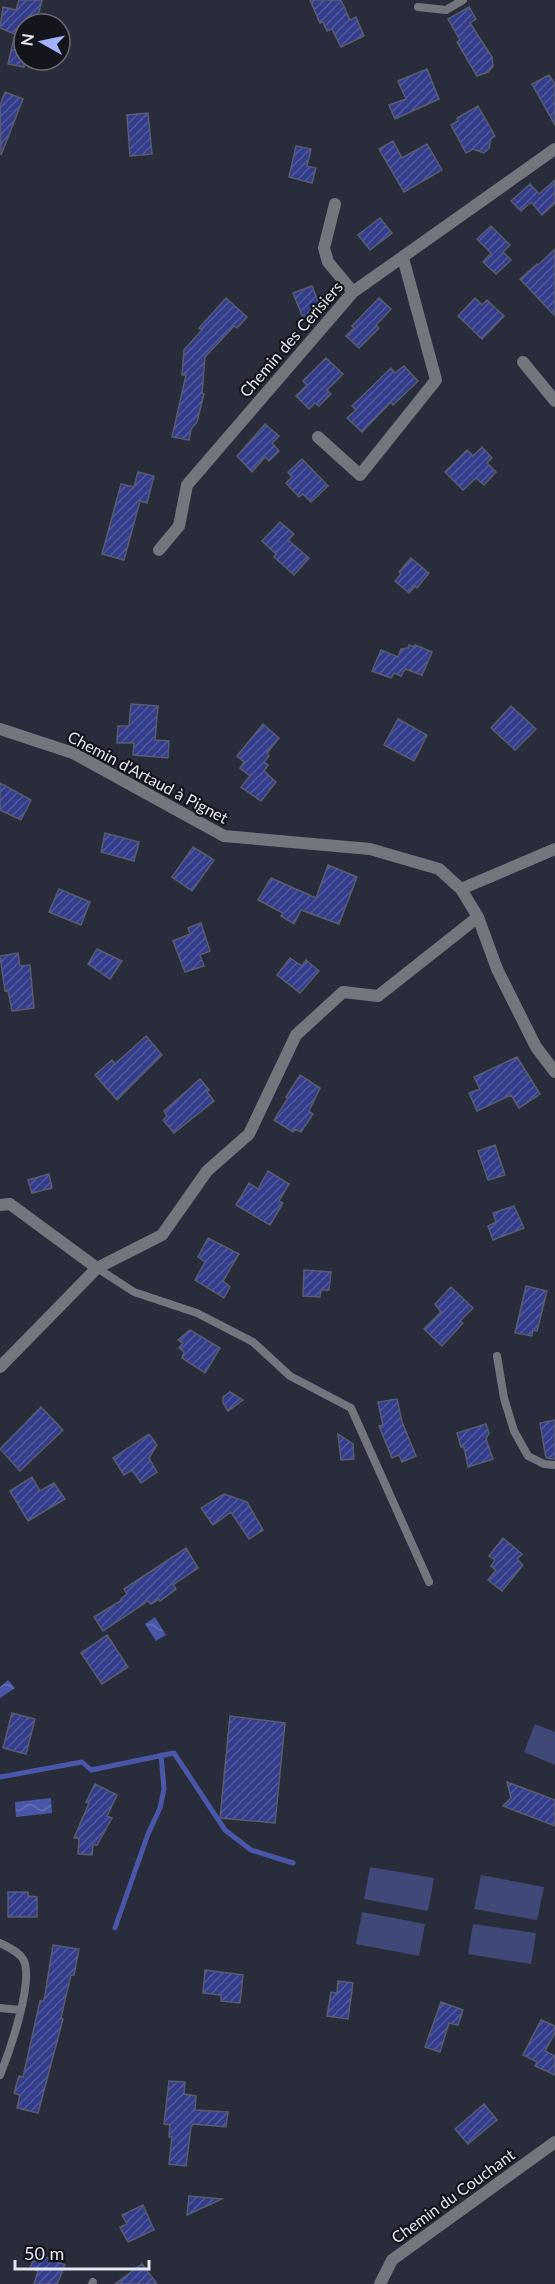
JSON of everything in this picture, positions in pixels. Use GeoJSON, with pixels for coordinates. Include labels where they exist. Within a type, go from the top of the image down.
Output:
{"type":"FeatureCollection","features":[{"type":"Feature","properties":{"kind":"street","name":"Chemin des Cerisiers"},"geometry":{"type":"LineString","coordinates":[[159,550],[179,526],[187,485],[353,292],[555,149]]}},
{"type":"Feature","properties":{"kind":"street"},"geometry":{"type":"LineString","coordinates":[[335,204],[324,248],[328,262],[353,292]]}},
{"type":"Feature","properties":{"kind":"street"},"geometry":{"type":"LineString","coordinates":[[318,437],[360,475],[436,380],[403,258]]}},
{"type":"Feature","properties":{"kind":"street"},"geometry":{"type":"LineString","coordinates":[[523,362],[555,401]]}},
{"type":"Feature","properties":{"kind":"street","name":"Chemin d'Artaud à Pignet"},"geometry":{"type":"LineString","coordinates":[[0,729],[73,753],[224,836],[370,849],[438,869],[461,890],[478,917],[497,969],[536,1047],[555,1072]]}},
{"type":"Feature","properties":{"kind":"street"},"geometry":{"type":"LineString","coordinates":[[461,890],[555,849]]}},
{"type":"Feature","properties":{"kind":"street"},"geometry":{"type":"LineString","coordinates":[[0,1367],[98,1268],[162,1235],[207,1171],[249,1134],[296,1035],[343,992],[378,996],[478,917]]}},
{"type":"Feature","properties":{"kind":"street"},"geometry":{"type":"LineString","coordinates":[[0,1205],[10,1204],[98,1268]]}},
{"type":"Feature","properties":{"kind":"street","name":"Chemin du Couchant"},"geometry":{"type":"LineString","coordinates":[[380,2284],[392,2260],[555,2142]]}},
{"type":"Feature","properties":{"kind":"lane"},"geometry":{"type":"LineString","coordinates":[[418,7],[446,10],[463,0]]}},
{"type":"Feature","properties":{"kind":"lane"},"geometry":{"type":"LineString","coordinates":[[98,1268],[134,1292],[197,1313],[253,1342],[290,1376],[351,1408],[429,1582]]}},
{"type":"Feature","properties":{"kind":"lane"},"geometry":{"type":"LineString","coordinates":[[497,1356],[504,1398],[514,1431],[528,1456],[544,1464],[555,1465]]}},
{"type":"Feature","properties":{"kind":"lane"},"geometry":{"type":"LineString","coordinates":[[0,1943],[12,1948],[23,1960],[26,1974],[21,2010],[0,2075]]}},
{"type":"Feature","properties":{"kind":"lane"},"geometry":{"type":"LineString","coordinates":[[0,2008],[21,2010]]}},
{"type":"Feature","properties":{"kind":"shaded area"},"geometry":{"type":"Polygon","coordinates":[[[535,1724],[555,1732],[555,1765],[524,1752],[535,1724]]]}},
{"type":"Feature","properties":{"kind":"shaded area"},"geometry":{"type":"Polygon","coordinates":[[[370,1867],[434,1878],[428,1911],[364,1899],[370,1867]]]}},
{"type":"Feature","properties":{"kind":"shaded area"},"geometry":{"type":"Polygon","coordinates":[[[481,1875],[544,1887],[537,1920],[474,1909],[481,1875]]]}},
{"type":"Feature","properties":{"kind":"shaded area"},"geometry":{"type":"Polygon","coordinates":[[[362,1912],[425,1924],[419,1956],[356,1944],[362,1912]]]}},
{"type":"Feature","properties":{"kind":"shaded area"},"geometry":{"type":"Polygon","coordinates":[[[473,1924],[536,1933],[531,1964],[468,1954],[473,1924]]]}},
{"type":"Feature","properties":{"kind":"water"},"geometry":{"type":"Polygon","coordinates":[[[155,1617],[166,1635],[156,1641],[145,1624],[155,1617]]]}},
{"type":"Feature","properties":{"kind":"water"},"geometry":{"type":"Polygon","coordinates":[[[8,1680],[15,1688],[0,1698],[0,1687],[8,1680]]]}},
{"type":"Feature","properties":{"kind":"water"},"geometry":{"type":"Polygon","coordinates":[[[51,1798],[52,1813],[16,1817],[15,1802],[51,1798]]]}},
{"type":"Feature","properties":{"kind":"building"},"geometry":{"type":"Polygon","coordinates":[[[19,0],[42,0],[39,12],[12,12],[12,33],[0,28],[3,7],[16,10],[19,0]]]}},
{"type":"Feature","properties":{"kind":"building"},"geometry":{"type":"Polygon","coordinates":[[[310,0],[341,0],[350,20],[356,17],[364,36],[341,47],[332,29],[327,31],[323,22],[320,23],[310,0]]]}},
{"type":"Feature","properties":{"kind":"building"},"geometry":{"type":"Polygon","coordinates":[[[469,7],[476,19],[470,23],[492,57],[493,66],[488,72],[477,76],[457,42],[460,40],[448,19],[469,7]]]}},
{"type":"Feature","properties":{"kind":"building"},"geometry":{"type":"Polygon","coordinates":[[[12,47],[12,65],[8,64],[12,47]]]}},
{"type":"Feature","properties":{"kind":"building"},"geometry":{"type":"Polygon","coordinates":[[[427,69],[439,99],[395,119],[389,105],[406,99],[398,81],[427,69]]]}},
{"type":"Feature","properties":{"kind":"building"},"geometry":{"type":"Polygon","coordinates":[[[549,75],[555,84],[555,125],[532,84],[549,75]]]}},
{"type":"Feature","properties":{"kind":"building"},"geometry":{"type":"Polygon","coordinates":[[[5,92],[23,99],[1,155],[0,105],[5,92]]]}},
{"type":"Feature","properties":{"kind":"building"},"geometry":{"type":"Polygon","coordinates":[[[478,106],[495,136],[484,153],[473,149],[466,153],[451,125],[458,121],[457,118],[478,106]]]}},
{"type":"Feature","properties":{"kind":"building"},"geometry":{"type":"Polygon","coordinates":[[[148,113],[152,154],[130,156],[127,115],[148,113]]]}},
{"type":"Feature","properties":{"kind":"building"},"geometry":{"type":"Polygon","coordinates":[[[393,141],[402,158],[427,144],[442,170],[404,192],[379,149],[393,141]]]}},
{"type":"Feature","properties":{"kind":"building"},"geometry":{"type":"Polygon","coordinates":[[[296,146],[311,149],[307,166],[316,168],[312,183],[289,177],[296,146]]]}},
{"type":"Feature","properties":{"kind":"building"},"geometry":{"type":"Polygon","coordinates":[[[555,180],[555,203],[542,215],[531,202],[521,211],[511,201],[530,184],[539,194],[555,180]]]}},
{"type":"Feature","properties":{"kind":"building"},"geometry":{"type":"Polygon","coordinates":[[[380,218],[392,233],[370,250],[358,235],[380,218]]]}},
{"type":"Feature","properties":{"kind":"building"},"geometry":{"type":"Polygon","coordinates":[[[491,226],[510,245],[503,252],[511,260],[496,274],[483,262],[491,253],[477,239],[491,226]]]}},
{"type":"Feature","properties":{"kind":"building"},"geometry":{"type":"Polygon","coordinates":[[[555,249],[555,316],[520,279],[555,249]]]}},
{"type":"Feature","properties":{"kind":"building"},"geometry":{"type":"Polygon","coordinates":[[[312,286],[323,314],[304,320],[293,293],[312,286]]]}},
{"type":"Feature","properties":{"kind":"building"},"geometry":{"type":"Polygon","coordinates":[[[226,298],[247,317],[237,328],[234,326],[205,357],[202,393],[204,394],[197,422],[191,429],[189,440],[172,437],[186,375],[182,375],[184,350],[202,330],[199,328],[226,298]]]}},
{"type":"Feature","properties":{"kind":"building"},"geometry":{"type":"Polygon","coordinates":[[[379,298],[391,309],[376,325],[379,328],[359,348],[346,336],[354,328],[352,326],[379,298]]]}},
{"type":"Feature","properties":{"kind":"building"},"geometry":{"type":"Polygon","coordinates":[[[475,298],[482,305],[487,300],[504,316],[482,339],[458,316],[475,298]]]}},
{"type":"Feature","properties":{"kind":"building"},"geometry":{"type":"Polygon","coordinates":[[[326,358],[343,374],[327,390],[331,394],[319,406],[315,403],[309,409],[296,396],[307,385],[303,381],[326,358]]]}},
{"type":"Feature","properties":{"kind":"building"},"geometry":{"type":"Polygon","coordinates":[[[404,366],[418,381],[393,405],[391,402],[362,432],[347,418],[356,410],[352,406],[391,368],[395,373],[404,366]]]}},
{"type":"Feature","properties":{"kind":"building"},"geometry":{"type":"Polygon","coordinates":[[[265,424],[279,436],[272,443],[279,451],[269,461],[265,457],[252,472],[237,456],[265,424]]]}},
{"type":"Feature","properties":{"kind":"building"},"geometry":{"type":"Polygon","coordinates":[[[482,447],[492,458],[487,463],[496,472],[484,485],[476,478],[463,490],[445,472],[467,450],[473,456],[482,447]]]}},
{"type":"Feature","properties":{"kind":"building"},"geometry":{"type":"Polygon","coordinates":[[[302,459],[328,486],[311,502],[303,494],[299,497],[286,483],[292,477],[288,472],[302,459]]]}},
{"type":"Feature","properties":{"kind":"building"},"geometry":{"type":"Polygon","coordinates":[[[138,472],[154,476],[147,503],[140,501],[124,560],[102,554],[121,484],[134,487],[138,472]]]}},
{"type":"Feature","properties":{"kind":"building"},"geometry":{"type":"Polygon","coordinates":[[[280,522],[294,534],[288,540],[309,558],[294,575],[274,557],[276,554],[262,541],[280,522]]]}},
{"type":"Feature","properties":{"kind":"building"},"geometry":{"type":"Polygon","coordinates":[[[411,558],[429,573],[417,588],[415,586],[409,593],[395,581],[401,574],[399,572],[411,558]]]}},
{"type":"Feature","properties":{"kind":"building"},"geometry":{"type":"Polygon","coordinates":[[[409,645],[432,652],[422,675],[405,669],[401,676],[394,673],[391,678],[372,671],[381,650],[398,657],[401,649],[408,648],[409,645]]]}},
{"type":"Feature","properties":{"kind":"building"},"geometry":{"type":"Polygon","coordinates":[[[131,704],[158,706],[155,740],[169,741],[168,758],[133,755],[134,743],[117,743],[118,726],[129,726],[131,704]]]}},
{"type":"Feature","properties":{"kind":"building"},"geometry":{"type":"Polygon","coordinates":[[[511,706],[536,729],[515,750],[491,728],[511,706]]]}},
{"type":"Feature","properties":{"kind":"building"},"geometry":{"type":"Polygon","coordinates":[[[398,719],[427,735],[414,761],[384,745],[398,719]]]}},
{"type":"Feature","properties":{"kind":"building"},"geometry":{"type":"Polygon","coordinates":[[[263,724],[279,738],[267,753],[269,756],[264,762],[268,765],[264,771],[276,782],[261,801],[241,787],[250,776],[240,768],[244,762],[237,756],[263,724]]]}},
{"type":"Feature","properties":{"kind":"building"},"geometry":{"type":"Polygon","coordinates":[[[0,783],[31,800],[21,820],[0,810],[0,783]]]}},
{"type":"Feature","properties":{"kind":"building"},"geometry":{"type":"Polygon","coordinates":[[[105,833],[139,842],[134,861],[101,852],[105,833]]]}},
{"type":"Feature","properties":{"kind":"building"},"geometry":{"type":"Polygon","coordinates":[[[193,847],[214,860],[192,891],[172,877],[193,847]]]}},
{"type":"Feature","properties":{"kind":"building"},"geometry":{"type":"Polygon","coordinates":[[[328,865],[357,877],[339,924],[301,910],[294,924],[281,916],[283,913],[258,900],[271,878],[316,898],[328,865]]]}},
{"type":"Feature","properties":{"kind":"building"},"geometry":{"type":"Polygon","coordinates":[[[59,889],[90,902],[81,925],[49,912],[59,889]]]}},
{"type":"Feature","properties":{"kind":"building"},"geometry":{"type":"Polygon","coordinates":[[[201,923],[210,951],[200,955],[204,966],[185,972],[173,941],[190,934],[188,928],[201,923]]]}},
{"type":"Feature","properties":{"kind":"building"},"geometry":{"type":"Polygon","coordinates":[[[97,949],[122,961],[110,979],[88,964],[97,949]]]}},
{"type":"Feature","properties":{"kind":"building"},"geometry":{"type":"Polygon","coordinates":[[[18,953],[20,966],[30,965],[34,1008],[12,1011],[8,990],[5,991],[0,956],[18,953]]]}},
{"type":"Feature","properties":{"kind":"building"},"geometry":{"type":"Polygon","coordinates":[[[290,958],[302,966],[306,960],[319,971],[300,993],[277,975],[290,958]]]}},
{"type":"Feature","properties":{"kind":"building"},"geometry":{"type":"Polygon","coordinates":[[[146,1036],[162,1055],[117,1100],[95,1075],[112,1060],[115,1064],[146,1036]]]}},
{"type":"Feature","properties":{"kind":"building"},"geometry":{"type":"Polygon","coordinates":[[[517,1057],[540,1094],[519,1108],[511,1095],[477,1111],[469,1093],[480,1089],[474,1077],[517,1057]]]}},
{"type":"Feature","properties":{"kind":"building"},"geometry":{"type":"Polygon","coordinates":[[[300,1075],[320,1088],[309,1111],[313,1114],[301,1132],[295,1129],[293,1132],[274,1120],[300,1075]]]}},
{"type":"Feature","properties":{"kind":"building"},"geometry":{"type":"Polygon","coordinates":[[[200,1079],[214,1101],[174,1133],[163,1120],[167,1116],[164,1111],[200,1079]]]}},
{"type":"Feature","properties":{"kind":"building"},"geometry":{"type":"Polygon","coordinates":[[[495,1145],[505,1175],[488,1180],[478,1151],[495,1145]]]}},
{"type":"Feature","properties":{"kind":"building"},"geometry":{"type":"Polygon","coordinates":[[[268,1171],[289,1184],[279,1201],[283,1203],[270,1225],[236,1205],[249,1183],[258,1189],[268,1171]]]}},
{"type":"Feature","properties":{"kind":"building"},"geometry":{"type":"Polygon","coordinates":[[[49,1174],[52,1188],[32,1193],[28,1180],[49,1174]]]}},
{"type":"Feature","properties":{"kind":"building"},"geometry":{"type":"Polygon","coordinates":[[[514,1206],[524,1228],[493,1240],[488,1226],[496,1222],[493,1213],[514,1206]]]}},
{"type":"Feature","properties":{"kind":"building"},"geometry":{"type":"Polygon","coordinates":[[[208,1238],[239,1254],[223,1281],[230,1287],[224,1298],[195,1280],[205,1262],[198,1257],[208,1238]]]}},
{"type":"Feature","properties":{"kind":"building"},"geometry":{"type":"Polygon","coordinates":[[[304,1270],[331,1272],[329,1290],[321,1290],[320,1297],[303,1296],[304,1270]]]}},
{"type":"Feature","properties":{"kind":"building"},"geometry":{"type":"Polygon","coordinates":[[[526,1286],[547,1291],[537,1331],[533,1330],[532,1336],[515,1333],[526,1286]]]}},
{"type":"Feature","properties":{"kind":"building"},"geometry":{"type":"Polygon","coordinates":[[[451,1287],[473,1308],[460,1321],[463,1323],[442,1346],[424,1329],[441,1312],[435,1304],[451,1287]]]}},
{"type":"Feature","properties":{"kind":"building"},"geometry":{"type":"Polygon","coordinates":[[[190,1330],[220,1348],[205,1373],[182,1358],[184,1352],[179,1348],[183,1343],[178,1340],[190,1330]]]}},
{"type":"Feature","properties":{"kind":"building"},"geometry":{"type":"Polygon","coordinates":[[[230,1392],[243,1400],[228,1411],[223,1403],[223,1397],[230,1392]]]}},
{"type":"Feature","properties":{"kind":"building"},"geometry":{"type":"Polygon","coordinates":[[[397,1399],[402,1422],[416,1456],[402,1462],[399,1455],[392,1458],[379,1426],[383,1425],[378,1402],[397,1399]]]}},
{"type":"Feature","properties":{"kind":"building"},"geometry":{"type":"Polygon","coordinates":[[[41,1407],[63,1430],[20,1471],[0,1449],[41,1407]]]}},
{"type":"Feature","properties":{"kind":"building"},"geometry":{"type":"Polygon","coordinates":[[[555,1420],[555,1459],[546,1458],[540,1423],[555,1420]]]}},
{"type":"Feature","properties":{"kind":"building"},"geometry":{"type":"Polygon","coordinates":[[[486,1424],[489,1433],[486,1439],[493,1459],[468,1467],[464,1447],[461,1447],[457,1433],[486,1424]]]}},
{"type":"Feature","properties":{"kind":"building"},"geometry":{"type":"Polygon","coordinates":[[[149,1434],[157,1445],[149,1458],[157,1472],[141,1483],[132,1470],[124,1475],[113,1458],[149,1434]]]}},
{"type":"Feature","properties":{"kind":"building"},"geometry":{"type":"Polygon","coordinates":[[[338,1434],[353,1444],[354,1459],[341,1460],[338,1434]]]}},
{"type":"Feature","properties":{"kind":"building"},"geometry":{"type":"Polygon","coordinates":[[[32,1477],[40,1491],[54,1483],[65,1499],[28,1521],[10,1491],[32,1477]]]}},
{"type":"Feature","properties":{"kind":"building"},"geometry":{"type":"Polygon","coordinates":[[[224,1494],[247,1502],[263,1530],[249,1539],[231,1512],[213,1525],[201,1508],[224,1494]]]}},
{"type":"Feature","properties":{"kind":"building"},"geometry":{"type":"Polygon","coordinates":[[[503,1538],[522,1554],[517,1559],[523,1565],[502,1591],[488,1580],[496,1570],[491,1566],[495,1560],[489,1556],[503,1538]]]}},
{"type":"Feature","properties":{"kind":"building"},"geometry":{"type":"Polygon","coordinates":[[[186,1548],[198,1568],[173,1585],[176,1589],[160,1601],[159,1599],[151,1604],[148,1601],[103,1631],[94,1617],[122,1600],[127,1594],[124,1589],[186,1548]]]}},
{"type":"Feature","properties":{"kind":"building"},"geometry":{"type":"Polygon","coordinates":[[[107,1635],[128,1667],[102,1684],[81,1653],[107,1635]]]}},
{"type":"Feature","properties":{"kind":"building"},"geometry":{"type":"Polygon","coordinates":[[[12,1713],[35,1719],[26,1754],[3,1748],[12,1713]]]}},
{"type":"Feature","properties":{"kind":"building"},"geometry":{"type":"Polygon","coordinates":[[[230,1716],[285,1723],[275,1823],[220,1818],[230,1716]]]}},
{"type":"Feature","properties":{"kind":"building"},"geometry":{"type":"Polygon","coordinates":[[[507,1782],[555,1800],[555,1826],[503,1806],[511,1798],[507,1782]]]}},
{"type":"Feature","properties":{"kind":"building"},"geometry":{"type":"Polygon","coordinates":[[[95,1784],[117,1795],[107,1816],[112,1818],[97,1845],[93,1845],[92,1855],[78,1854],[79,1838],[74,1838],[89,1803],[86,1802],[95,1784]]]}},
{"type":"Feature","properties":{"kind":"building"},"geometry":{"type":"Polygon","coordinates":[[[8,1892],[28,1892],[28,1896],[37,1897],[37,1917],[8,1917],[8,1892]]]}},
{"type":"Feature","properties":{"kind":"building"},"geometry":{"type":"Polygon","coordinates":[[[53,1945],[79,1949],[38,2113],[17,2108],[20,2095],[14,2093],[19,2076],[23,2077],[40,2001],[44,2001],[53,1945]]]}},
{"type":"Feature","properties":{"kind":"building"},"geometry":{"type":"Polygon","coordinates":[[[205,1970],[243,1975],[240,2003],[221,2001],[221,1995],[203,1993],[205,1970]]]}},
{"type":"Feature","properties":{"kind":"building"},"geometry":{"type":"Polygon","coordinates":[[[338,1981],[353,1983],[348,2019],[327,2016],[331,1992],[337,1993],[338,1981]]]}},
{"type":"Feature","properties":{"kind":"building"},"geometry":{"type":"Polygon","coordinates":[[[441,2002],[463,2010],[458,2025],[449,2023],[440,2052],[425,2047],[441,2002]]]}},
{"type":"Feature","properties":{"kind":"building"},"geometry":{"type":"Polygon","coordinates":[[[541,2020],[555,2026],[555,2033],[545,2051],[555,2056],[555,2075],[535,2066],[537,2062],[523,2055],[541,2020]]]}},
{"type":"Feature","properties":{"kind":"building"},"geometry":{"type":"Polygon","coordinates":[[[169,2081],[185,2082],[184,2094],[196,2096],[195,2110],[228,2112],[226,2127],[193,2124],[186,2166],[169,2164],[172,2137],[169,2137],[170,2125],[164,2124],[169,2081]]]}},
{"type":"Feature","properties":{"kind":"building"},"geometry":{"type":"Polygon","coordinates":[[[484,2104],[497,2120],[468,2144],[455,2129],[484,2104]]]}},
{"type":"Feature","properties":{"kind":"building"},"geometry":{"type":"Polygon","coordinates":[[[189,2196],[222,2199],[187,2215],[189,2196]]]}},
{"type":"Feature","properties":{"kind":"building"},"geometry":{"type":"Polygon","coordinates":[[[143,2205],[154,2230],[128,2242],[120,2227],[127,2224],[122,2215],[143,2205]]]}},
{"type":"Feature","properties":{"kind":"building"},"geometry":{"type":"Polygon","coordinates":[[[36,2253],[65,2265],[57,2284],[34,2284],[38,2271],[30,2268],[36,2253]]]}},
{"type":"Feature","properties":{"kind":"building"},"geometry":{"type":"Polygon","coordinates":[[[142,2264],[157,2284],[115,2284],[142,2264]]]}},
{"type":"Feature","properties":{"kind":"waterway"},"geometry":{"type":"LineString","coordinates":[[0,1777],[82,1762],[91,1770],[174,1753],[225,1830],[251,1850],[293,1863]]}},
{"type":"Feature","properties":{"kind":"waterway"},"geometry":{"type":"LineString","coordinates":[[115,1928],[148,1834],[160,1808],[164,1789],[161,1755]]}}]}
